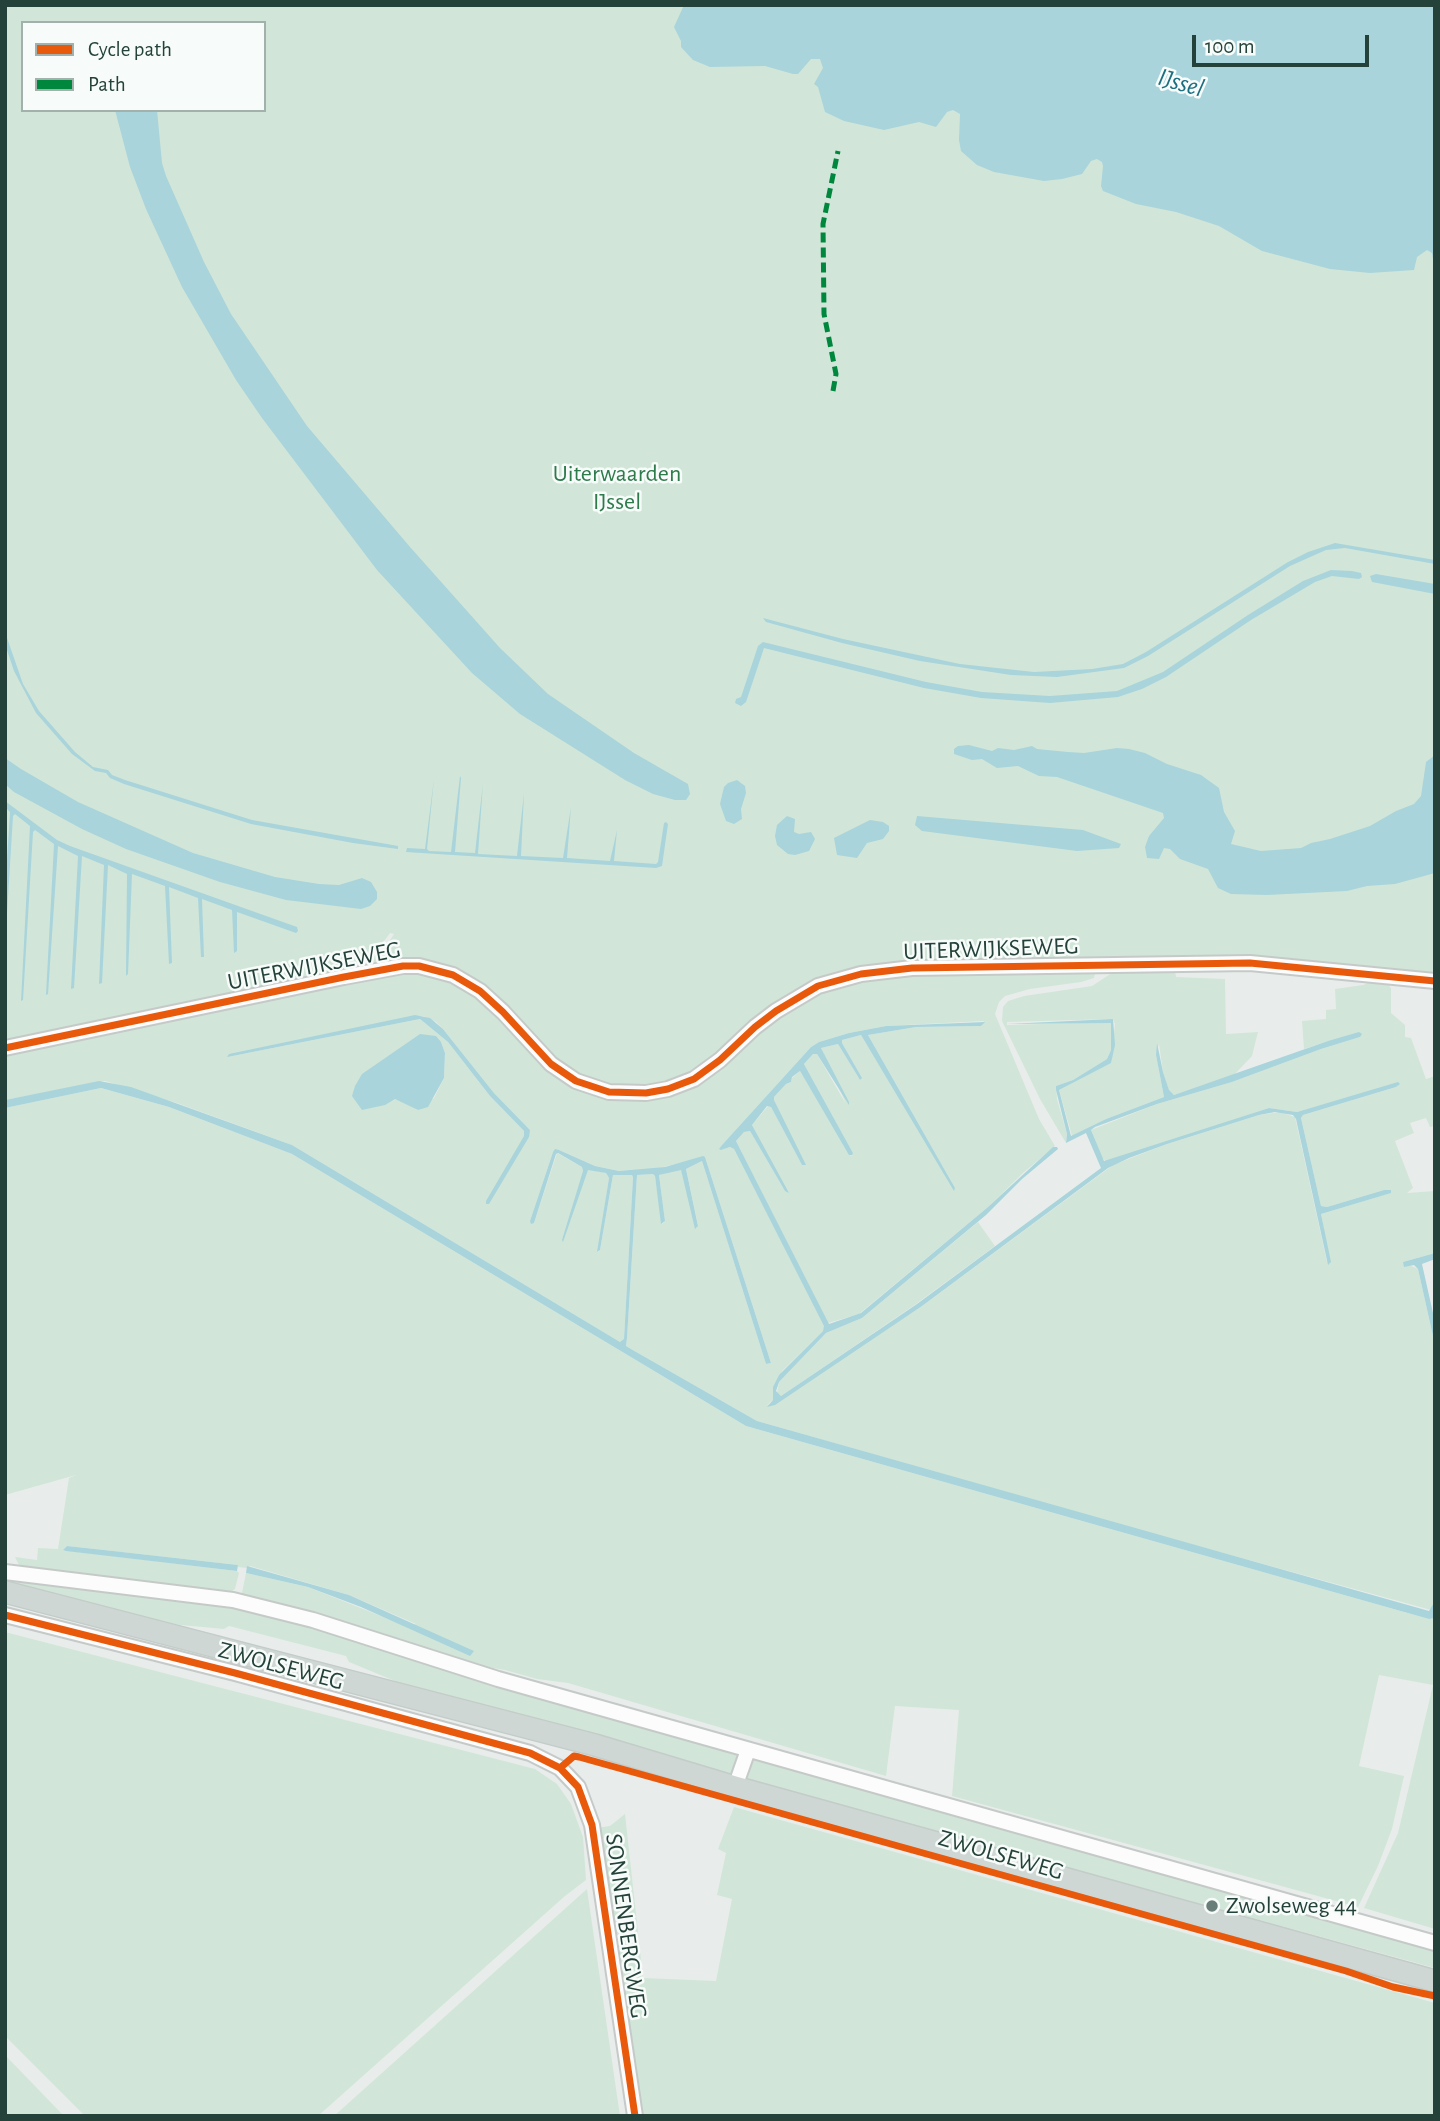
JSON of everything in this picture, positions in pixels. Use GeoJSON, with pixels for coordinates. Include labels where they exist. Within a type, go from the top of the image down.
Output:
{"type":"FeatureCollection","features":[{"type":"Feature","properties":{"kind":"main road","name":"ZWOLSEWEG"},"geometry":{"type":"LineString","coordinates":[[5,1592],[595,1745],[735,1787],[1435,1981]]}},
{"type":"Feature","properties":{"kind":"street","name":"UITERWIJKSEWEG"},"geometry":{"type":"LineString","coordinates":[[5,1048],[344,977],[402,966],[419,966],[453,975],[480,990],[551,1064],[576,1082],[609,1092],[646,1093],[668,1089],[694,1079],[776,1011],[818,986],[861,974],[912,968],[1250,963],[1435,981]]}},
{"type":"Feature","properties":{"kind":"street","name":"ZWOLSEWEG"},"geometry":{"type":"LineString","coordinates":[[5,1572],[247,1604],[313,1620],[498,1679],[1435,1942]]}},
{"type":"Feature","properties":{"kind":"street","name":"ZWOLSEWEG"},"geometry":{"type":"LineString","coordinates":[[5,1615],[235,1673],[545,1759]]}},
{"type":"Feature","properties":{"kind":"street"},"geometry":{"type":"LineString","coordinates":[[735,1787],[748,1750]]}},
{"type":"Feature","properties":{"kind":"street","name":"SONNENBERGWEG"},"geometry":{"type":"LineString","coordinates":[[545,1759],[560,1768],[578,1787],[592,1825],[635,2116]]}},
{"type":"Feature","properties":{"kind":"green space","name":"Uiterwaarden IJssel"},"geometry":{"type":"Polygon","coordinates":[[[5,5],[710,5],[1435,248],[1435,976],[1267,961],[906,969],[805,992],[682,1082],[617,1089],[566,1071],[463,975],[362,966],[387,945],[394,934],[390,933],[342,975],[5,1045],[5,5]]]}},
{"type":"Feature","properties":{"kind":"green space"},"geometry":{"type":"Polygon","coordinates":[[[415,969],[464,983],[570,1081],[660,1093],[819,990],[892,974],[1093,969],[1094,978],[1081,982],[1030,989],[1005,996],[999,1002],[995,1014],[1039,1119],[1055,1146],[988,1207],[859,1314],[828,1323],[736,1141],[744,1132],[750,1131],[785,1191],[752,1125],[768,1106],[771,1107],[802,1165],[774,1100],[800,1071],[851,1156],[853,1153],[804,1064],[813,1054],[817,1054],[846,1104],[821,1048],[838,1044],[860,1080],[861,1077],[842,1040],[861,1035],[955,1188],[868,1035],[916,1027],[981,1026],[984,1021],[886,1026],[819,1042],[811,1047],[722,1145],[721,1150],[730,1147],[734,1149],[825,1326],[782,1371],[773,1400],[766,1406],[922,1306],[1113,1165],[1167,1144],[1259,1115],[1280,1112],[1295,1117],[1327,1262],[1330,1264],[1321,1214],[1390,1193],[1384,1190],[1327,1207],[1321,1206],[1301,1118],[1303,1115],[1396,1087],[1399,1083],[1297,1112],[1269,1108],[1107,1162],[1102,1158],[1091,1130],[1157,1104],[1232,1082],[1360,1037],[1328,1041],[1304,1049],[1302,1021],[1326,1019],[1326,1010],[1336,1009],[1335,989],[1363,985],[1377,979],[1388,982],[1391,989],[1391,1013],[1405,1025],[1405,1037],[1411,1038],[1426,1079],[1435,1076],[1435,1126],[1430,1127],[1426,1118],[1410,1123],[1414,1133],[1395,1141],[1413,1188],[1407,1193],[1435,1191],[1435,1253],[1403,1262],[1418,1269],[1435,1345],[1435,1601],[1431,1610],[757,1421],[626,1346],[637,1175],[655,1176],[662,1224],[665,1221],[659,1175],[681,1169],[696,1228],[698,1225],[686,1169],[702,1161],[766,1364],[771,1363],[705,1157],[655,1169],[619,1171],[595,1166],[559,1150],[553,1152],[530,1221],[534,1223],[557,1153],[582,1167],[583,1171],[590,1169],[606,1173],[609,1178],[598,1252],[613,1175],[633,1177],[624,1340],[620,1342],[292,1145],[177,1103],[105,1081],[5,1100],[5,1052],[415,969]],[[423,1016],[227,1057],[420,1019],[448,1042],[490,1096],[524,1131],[524,1136],[530,1130],[494,1093],[443,1029],[423,1016]],[[441,1042],[392,1102],[395,1099],[418,1110],[434,1098],[444,1078],[445,1053],[441,1042]]]}},
{"type":"Feature","properties":{"kind":"green space"},"geometry":{"type":"Polygon","coordinates":[[[1175,970],[1176,977],[1225,979],[1226,1034],[1258,1032],[1252,1056],[1234,1075],[1174,1095],[1169,1091],[1163,1072],[1159,1044],[1156,1055],[1164,1097],[1106,1119],[1072,1136],[1059,1090],[1111,1062],[1115,1024],[1113,1019],[1007,1022],[1007,1025],[1111,1023],[1111,1050],[1107,1059],[1073,1080],[1056,1086],[1067,1134],[1066,1143],[1040,1099],[1002,1021],[1003,1007],[1008,1001],[1024,996],[1092,986],[1115,971],[1175,970]]]}},
{"type":"Feature","properties":{"kind":"green space"},"geometry":{"type":"Polygon","coordinates":[[[101,1088],[169,1107],[292,1154],[746,1426],[1429,1619],[1435,1618],[1435,1929],[1364,1908],[1398,1833],[1433,1685],[1379,1675],[1359,1766],[1404,1776],[1392,1829],[1358,1907],[952,1796],[959,1710],[895,1706],[886,1776],[568,1683],[458,1662],[247,1600],[242,1593],[246,1573],[308,1587],[406,1626],[416,1624],[349,1595],[250,1566],[247,1568],[67,1546],[63,1550],[237,1571],[239,1573],[235,1589],[226,1595],[29,1571],[20,1567],[15,1557],[37,1560],[38,1548],[58,1549],[69,1478],[76,1475],[5,1495],[5,1108],[101,1088]]]}},
{"type":"Feature","properties":{"kind":"green space"},"geometry":{"type":"Polygon","coordinates":[[[978,1222],[995,1246],[916,1304],[781,1396],[777,1393],[779,1382],[826,1333],[862,1318],[978,1222]]]}},
{"type":"Feature","properties":{"kind":"green space"},"geometry":{"type":"Polygon","coordinates":[[[5,1577],[252,1608],[741,1753],[733,1776],[436,1698],[349,1662],[346,1656],[229,1626],[224,1629],[148,1622],[5,1587],[5,1577]]]}},
{"type":"Feature","properties":{"kind":"green space"},"geometry":{"type":"Polygon","coordinates":[[[5,1632],[535,1769],[557,1784],[571,1804],[583,1837],[586,1880],[318,2116],[85,2116],[5,2036],[5,1632]]]}},
{"type":"Feature","properties":{"kind":"green space"},"geometry":{"type":"Polygon","coordinates":[[[754,1757],[1435,1947],[1435,1968],[747,1780],[754,1757]]]}},
{"type":"Feature","properties":{"kind":"green space"},"geometry":{"type":"Polygon","coordinates":[[[734,1807],[1435,2003],[1435,2116],[637,2116],[596,1828],[610,1826],[625,1814],[643,1978],[716,1981],[732,1899],[717,1895],[726,1853],[718,1849],[734,1807]]]}},
{"type":"Feature","properties":{"kind":"green space"},"geometry":{"type":"Polygon","coordinates":[[[587,1889],[620,2116],[334,2116],[363,2090],[587,1889]]]}},
{"type":"Feature","properties":{"kind":"green space"},"geometry":{"type":"Polygon","coordinates":[[[5,2055],[64,2116],[5,2116],[5,2055]]]}},
{"type":"Feature","properties":{"kind":"water","name":"IJssel"},"geometry":{"type":"Polygon","coordinates":[[[684,5],[1435,5],[1435,271],[1432,253],[1427,250],[1417,257],[1414,270],[1370,273],[1330,269],[1262,251],[1219,226],[1176,212],[1136,204],[1103,191],[1103,166],[1097,159],[1091,161],[1082,174],[1062,179],[1044,181],[994,172],[977,165],[961,151],[960,114],[953,110],[947,112],[936,127],[919,122],[884,130],[844,121],[825,112],[818,87],[814,84],[823,68],[820,59],[811,59],[798,74],[765,66],[710,67],[693,60],[681,47],[674,27],[684,5]]]}},
{"type":"Feature","properties":{"kind":"water"},"geometry":{"type":"Polygon","coordinates":[[[116,112],[157,112],[162,163],[166,176],[204,262],[231,314],[307,426],[500,648],[548,694],[634,753],[688,784],[690,794],[686,800],[653,794],[625,780],[520,714],[472,673],[377,570],[236,380],[182,287],[130,167],[116,112]]]}},
{"type":"Feature","properties":{"kind":"water"},"geometry":{"type":"Polygon","coordinates":[[[1335,543],[1435,560],[1435,564],[1345,548],[1326,550],[1290,566],[1148,656],[1124,668],[1057,677],[1011,675],[920,661],[842,643],[766,622],[763,618],[843,639],[960,664],[1034,672],[1092,669],[1123,664],[1288,562],[1335,543]]]}},
{"type":"Feature","properties":{"kind":"water"},"geometry":{"type":"Polygon","coordinates":[[[1331,570],[1361,573],[1362,577],[1332,576],[1315,582],[1251,620],[1166,677],[1118,697],[1050,703],[981,698],[924,688],[764,648],[746,702],[741,706],[735,703],[736,699],[741,697],[758,646],[763,642],[926,682],[982,692],[1050,696],[1117,691],[1163,672],[1303,581],[1331,570]]]}},
{"type":"Feature","properties":{"kind":"water"},"geometry":{"type":"Polygon","coordinates":[[[1376,574],[1435,584],[1435,594],[1372,582],[1370,576],[1376,574]]]}},
{"type":"Feature","properties":{"kind":"water"},"geometry":{"type":"Polygon","coordinates":[[[5,632],[23,684],[39,711],[75,752],[93,767],[108,770],[112,775],[125,780],[252,820],[398,846],[398,849],[251,824],[124,784],[110,778],[106,773],[95,771],[72,754],[36,713],[14,671],[5,644],[5,632]]]}},
{"type":"Feature","properties":{"kind":"water"},"geometry":{"type":"Polygon","coordinates":[[[969,745],[992,751],[998,748],[1014,750],[1032,746],[1037,749],[1084,753],[1117,748],[1145,753],[1167,764],[1201,775],[1219,788],[1224,812],[1235,831],[1231,844],[1261,851],[1301,848],[1370,826],[1414,804],[1421,796],[1426,762],[1435,755],[1435,873],[1395,884],[1347,891],[1231,894],[1218,888],[1208,869],[1180,859],[1170,849],[1164,848],[1159,859],[1147,858],[1145,847],[1149,836],[1164,818],[1163,813],[1057,777],[1039,776],[1018,766],[997,768],[982,759],[972,760],[954,754],[954,749],[958,746],[969,745]]]}},
{"type":"Feature","properties":{"kind":"water"},"geometry":{"type":"Polygon","coordinates":[[[5,758],[78,802],[193,853],[275,877],[319,884],[339,885],[362,878],[371,882],[377,892],[377,899],[370,906],[361,909],[286,900],[220,882],[126,849],[82,829],[14,792],[5,784],[5,758]]]}},
{"type":"Feature","properties":{"kind":"water"},"geometry":{"type":"Polygon","coordinates":[[[460,776],[455,852],[475,853],[483,783],[478,854],[517,856],[524,793],[521,856],[563,858],[571,807],[567,858],[610,861],[617,830],[614,861],[656,864],[666,822],[668,824],[662,866],[656,868],[406,852],[407,848],[425,849],[434,779],[427,849],[451,852],[460,776]]]}},
{"type":"Feature","properties":{"kind":"water"},"geometry":{"type":"Polygon","coordinates":[[[737,780],[745,786],[746,793],[741,809],[742,819],[734,824],[726,821],[720,804],[724,787],[737,780]]]}},
{"type":"Feature","properties":{"kind":"water"},"geometry":{"type":"Polygon","coordinates":[[[5,801],[57,840],[70,846],[297,927],[298,931],[296,933],[237,912],[237,951],[234,953],[232,910],[202,899],[204,957],[201,957],[198,898],[169,887],[172,963],[169,964],[165,886],[132,874],[126,976],[127,874],[108,865],[102,983],[99,984],[104,865],[82,856],[74,988],[71,989],[78,856],[58,846],[46,995],[54,844],[35,830],[21,1001],[30,826],[15,814],[13,816],[5,946],[10,812],[5,807],[5,801]]]}},
{"type":"Feature","properties":{"kind":"water"},"geometry":{"type":"Polygon","coordinates":[[[787,816],[795,819],[794,832],[811,832],[815,839],[809,851],[788,854],[777,845],[777,825],[787,816]]]}},
{"type":"Feature","properties":{"kind":"water"},"geometry":{"type":"Polygon","coordinates":[[[917,816],[1083,830],[1121,844],[1119,848],[1077,851],[922,831],[915,825],[917,816]]]}},
{"type":"Feature","properties":{"kind":"water"},"geometry":{"type":"Polygon","coordinates":[[[870,820],[889,826],[883,839],[867,843],[857,858],[837,855],[834,838],[870,820]]]}},
{"type":"Feature","properties":{"kind":"water"},"geometry":{"type":"Polygon","coordinates":[[[415,1015],[430,1018],[443,1029],[494,1093],[530,1130],[529,1137],[489,1204],[486,1204],[486,1201],[524,1136],[524,1131],[490,1096],[448,1042],[420,1019],[227,1057],[229,1054],[415,1015]]]}},
{"type":"Feature","properties":{"kind":"water"},"geometry":{"type":"Polygon","coordinates":[[[1113,1019],[1115,1045],[1111,1063],[1059,1090],[1071,1136],[1106,1119],[1164,1097],[1156,1055],[1157,1043],[1163,1072],[1169,1090],[1174,1095],[1328,1041],[1359,1032],[1362,1034],[1360,1037],[1232,1082],[1157,1104],[1095,1127],[1091,1130],[1104,1161],[1269,1108],[1297,1112],[1398,1082],[1400,1084],[1396,1087],[1303,1115],[1301,1118],[1321,1206],[1327,1207],[1384,1190],[1391,1190],[1391,1193],[1321,1214],[1331,1262],[1328,1265],[1293,1115],[1275,1112],[1259,1115],[1167,1144],[1108,1168],[922,1306],[775,1405],[767,1407],[773,1400],[773,1387],[779,1375],[823,1331],[824,1326],[734,1149],[730,1147],[721,1150],[719,1149],[722,1145],[811,1047],[819,1042],[886,1026],[985,1022],[981,1026],[916,1027],[868,1035],[955,1188],[954,1191],[861,1035],[842,1040],[862,1078],[860,1080],[838,1044],[821,1048],[849,1105],[817,1054],[813,1054],[804,1064],[852,1155],[849,1155],[800,1071],[774,1100],[806,1165],[802,1165],[771,1107],[767,1106],[752,1125],[789,1193],[785,1191],[750,1131],[744,1132],[736,1141],[829,1324],[861,1313],[988,1207],[1053,1147],[1058,1149],[1022,1179],[986,1215],[862,1318],[826,1333],[779,1382],[776,1391],[781,1396],[917,1304],[1101,1168],[1086,1133],[1066,1143],[1067,1134],[1056,1086],[1073,1080],[1107,1059],[1111,1050],[1111,1023],[1006,1024],[1113,1019]]]}},
{"type":"Feature","properties":{"kind":"water"},"geometry":{"type":"Polygon","coordinates":[[[420,1034],[436,1036],[445,1053],[444,1078],[428,1107],[418,1110],[395,1099],[385,1105],[362,1110],[352,1096],[362,1074],[420,1034]]]}},
{"type":"Feature","properties":{"kind":"water"},"geometry":{"type":"Polygon","coordinates":[[[99,1081],[131,1087],[292,1145],[620,1342],[624,1339],[633,1177],[613,1175],[600,1250],[597,1252],[609,1178],[606,1173],[588,1170],[563,1242],[583,1171],[582,1167],[558,1153],[534,1223],[531,1224],[530,1221],[553,1152],[555,1149],[559,1150],[595,1166],[619,1171],[665,1167],[703,1156],[771,1363],[766,1364],[702,1161],[686,1169],[698,1226],[695,1229],[681,1170],[659,1175],[665,1221],[661,1224],[655,1176],[637,1175],[626,1346],[757,1421],[1429,1611],[1435,1601],[1435,1618],[1429,1619],[746,1426],[292,1154],[169,1107],[101,1088],[5,1108],[5,1100],[99,1081]]]}},
{"type":"Feature","properties":{"kind":"water"},"geometry":{"type":"Polygon","coordinates":[[[1435,1253],[1435,1259],[1422,1264],[1435,1322],[1435,1345],[1418,1269],[1414,1265],[1404,1267],[1403,1262],[1435,1253]]]}},
{"type":"Feature","properties":{"kind":"water"},"geometry":{"type":"Polygon","coordinates":[[[67,1546],[238,1565],[237,1571],[63,1550],[67,1546]]]}},
{"type":"Feature","properties":{"kind":"water"},"geometry":{"type":"Polygon","coordinates":[[[247,1566],[349,1595],[474,1651],[470,1656],[361,1607],[308,1587],[246,1573],[247,1566]]]}},
{"type":"Feature","properties":{"kind":"marked path"},"geometry":{"type":"LineString","coordinates":[[833,391],[836,374],[824,314],[823,224],[838,151]]}},
{"type":"Feature","properties":{"kind":"cycle path"},"geometry":{"type":"LineString","coordinates":[[5,1048],[344,977],[403,966],[419,966],[453,975],[480,991],[551,1064],[576,1081],[609,1092],[646,1093],[668,1089],[694,1079],[776,1011],[818,986],[861,974],[912,968],[1250,963],[1435,981]]}},
{"type":"Feature","properties":{"kind":"cycle path"},"geometry":{"type":"LineString","coordinates":[[5,1615],[235,1673],[530,1753],[560,1768],[578,1787],[592,1825],[635,2116]]}},
{"type":"Feature","properties":{"kind":"cycle path"},"geometry":{"type":"LineString","coordinates":[[560,1768],[574,1756],[579,1757],[1346,1971],[1393,1987],[1435,1996]]}},
{"type":"Feature","properties":{"kind":"place","name":"Zwolseweg 44"},"geometry":{"type":"Point","coordinates":[1212,1906]}}]}
